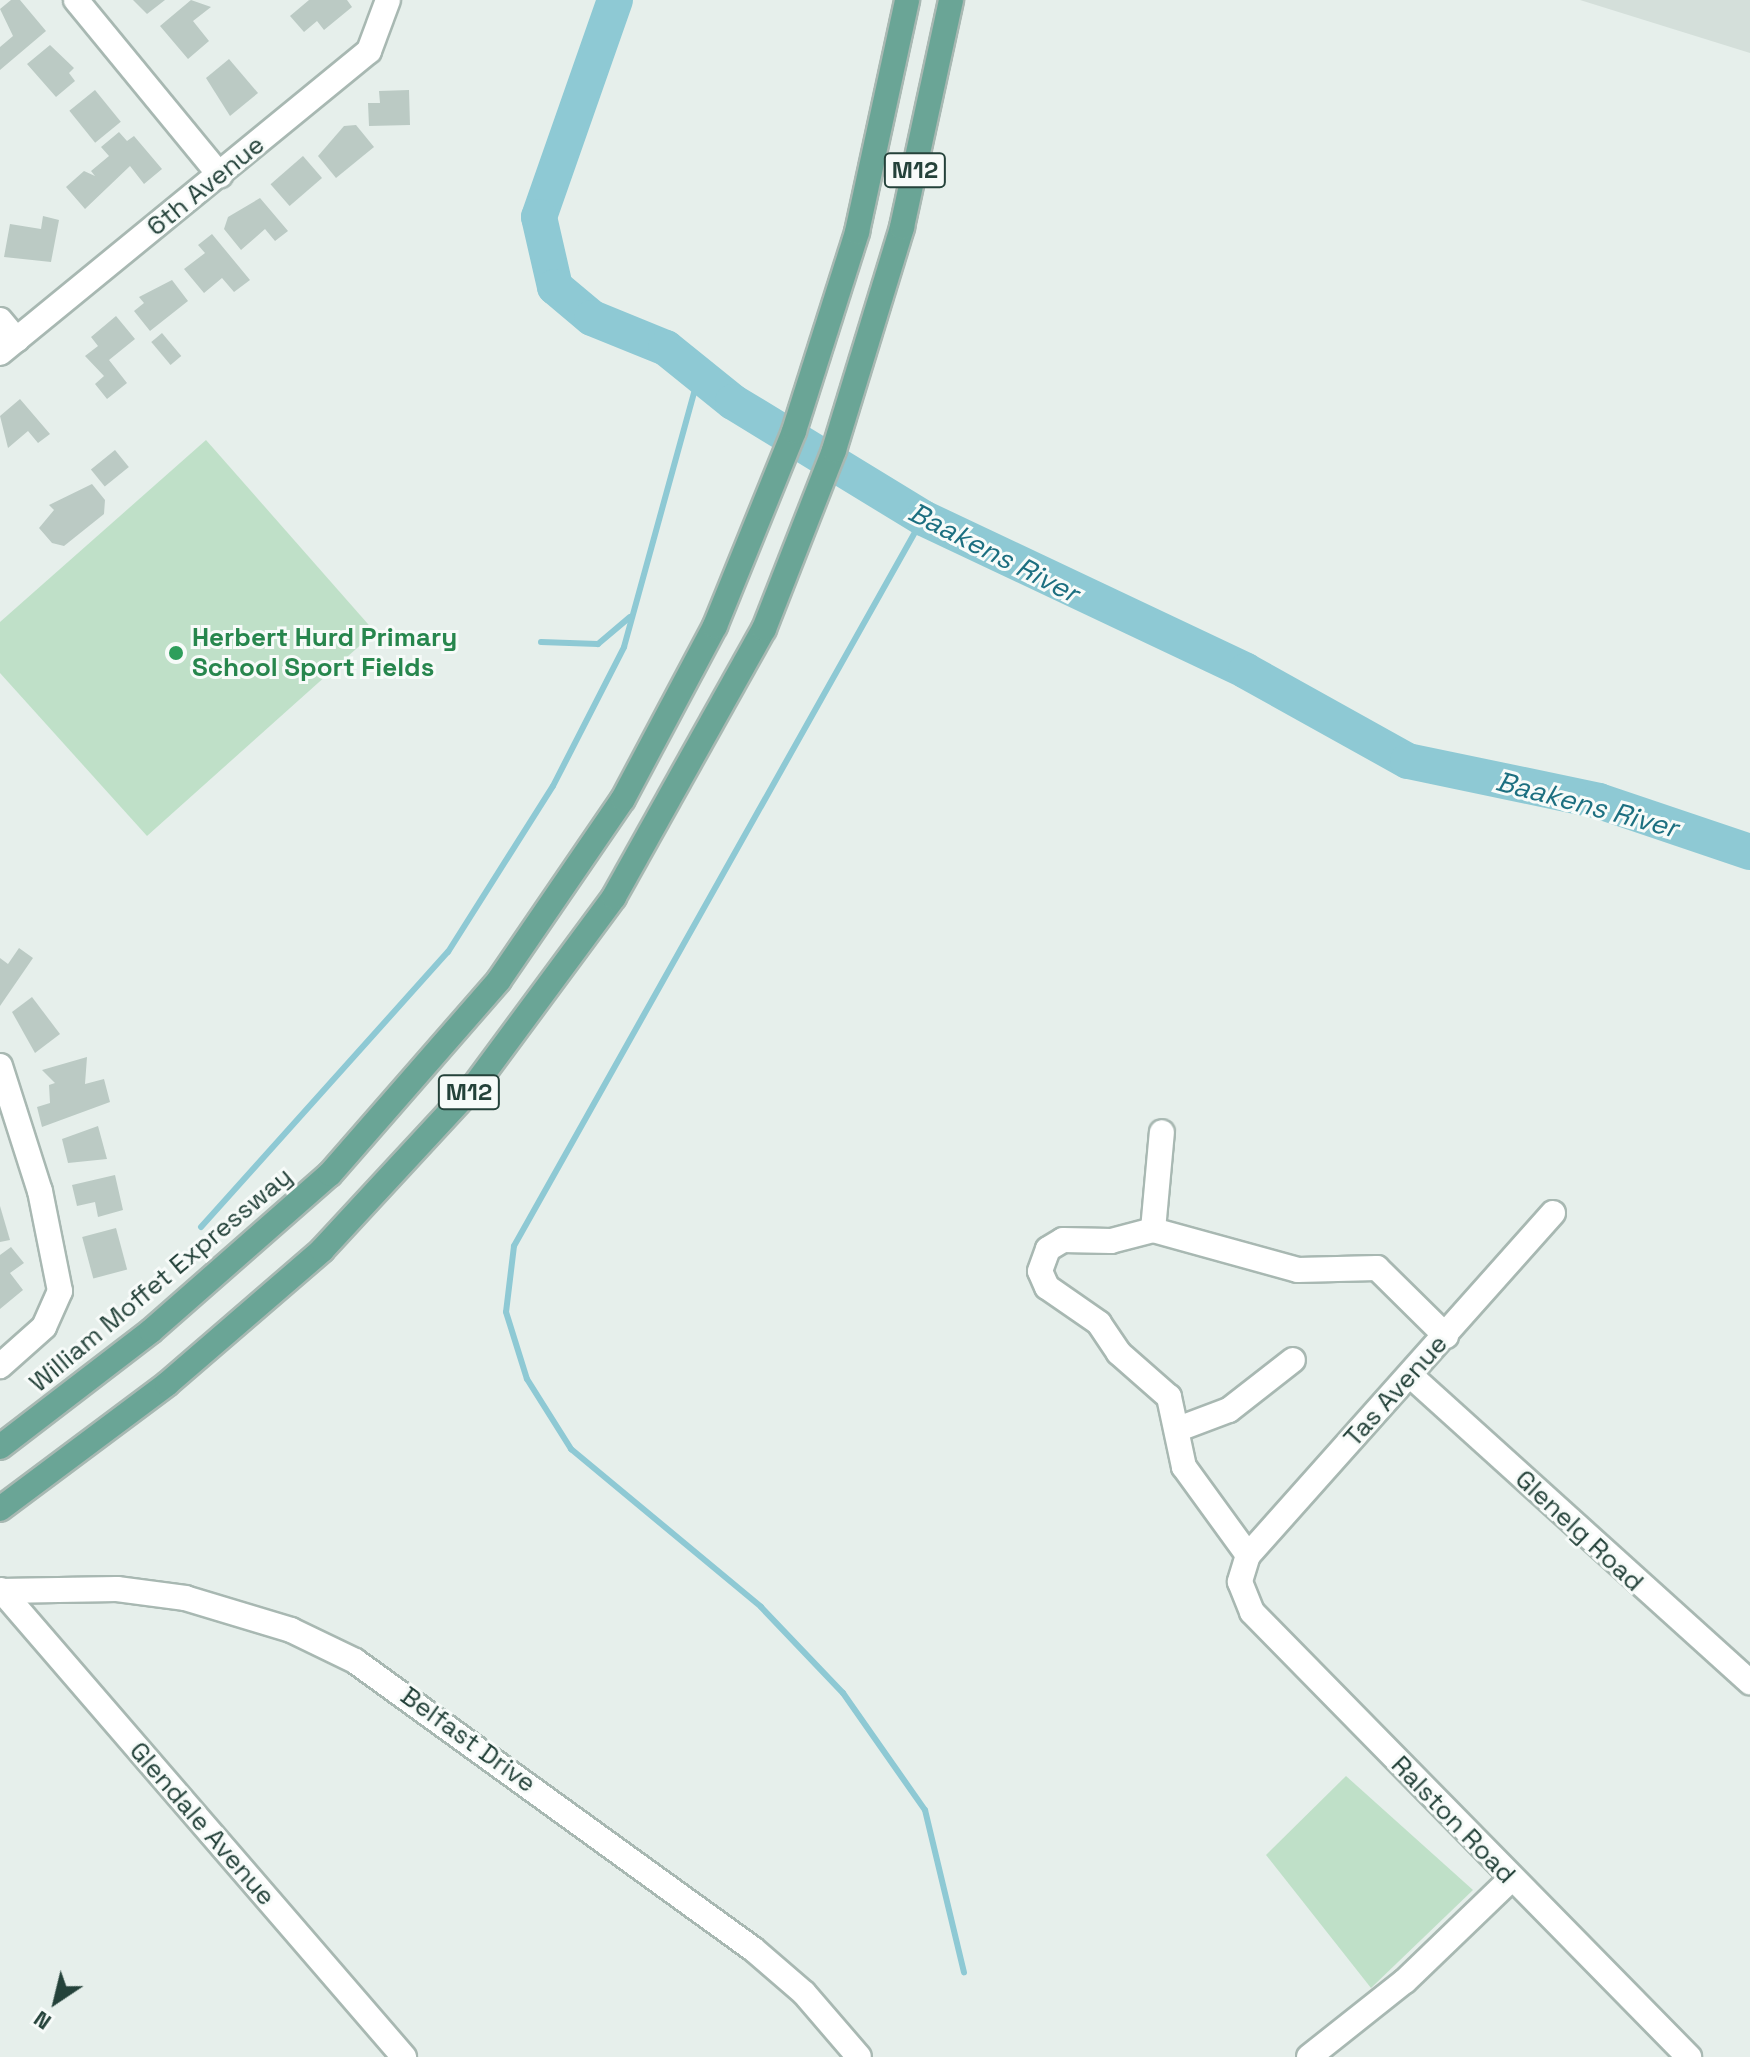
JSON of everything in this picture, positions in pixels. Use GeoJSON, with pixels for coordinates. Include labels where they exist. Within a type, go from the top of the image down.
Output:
{"type":"FeatureCollection","features":[{"type":"Feature","properties":{"kind":"main road","name":"William Moffet Expressway"},"geometry":{"type":"LineString","coordinates":[[0,1447],[245,1253],[444,1049],[623,799],[752,538],[830,324],[907,0]]}},
{"type":"Feature","properties":{"kind":"main road","name":"M12"},"geometry":{"type":"LineString","coordinates":[[0,1509],[276,1292],[475,1085],[575,953],[652,835],[715,726],[794,556],[872,337],[951,0]]}},
{"type":"Feature","properties":{"kind":"street"},"geometry":{"type":"LineString","coordinates":[[76,0],[220,175]]}},
{"type":"Feature","properties":{"kind":"street","name":"6th Avenue"},"geometry":{"type":"LineString","coordinates":[[8,347],[369,51],[388,2]]}},
{"type":"Feature","properties":{"kind":"street"},"geometry":{"type":"LineString","coordinates":[[0,320],[8,347]]}},
{"type":"Feature","properties":{"kind":"street"},"geometry":{"type":"LineString","coordinates":[[0,1066],[16,1103],[60,1283],[44,1327],[0,1366]]}},
{"type":"Feature","properties":{"kind":"street"},"geometry":{"type":"LineString","coordinates":[[1153,1230],[1162,1132]]}},
{"type":"Feature","properties":{"kind":"street","name":"Tas Avenue"},"geometry":{"type":"LineString","coordinates":[[1244,1563],[1553,1213]]}},
{"type":"Feature","properties":{"kind":"street"},"geometry":{"type":"LineString","coordinates":[[1244,1563],[1184,1467],[1181,1428],[1160,1386],[1119,1353],[1099,1323],[1047,1287],[1040,1271],[1048,1249],[1063,1240],[1111,1241],[1153,1230],[1298,1270],[1383,1270],[1446,1336]]}},
{"type":"Feature","properties":{"kind":"street"},"geometry":{"type":"LineString","coordinates":[[1181,1428],[1229,1410],[1293,1360]]}},
{"type":"Feature","properties":{"kind":"street","name":"Glenelg Road"},"geometry":{"type":"LineString","coordinates":[[1411,1376],[1750,1682]]}},
{"type":"Feature","properties":{"kind":"street","name":"Ralston Road"},"geometry":{"type":"LineString","coordinates":[[1244,1563],[1252,1612],[1510,1880],[1689,2057]]}},
{"type":"Feature","properties":{"kind":"street","name":"Belfast Drive"},"geometry":{"type":"LineString","coordinates":[[1,1590],[117,1589],[185,1598],[291,1630],[355,1661],[753,1949],[804,1993],[859,2057]]}},
{"type":"Feature","properties":{"kind":"street","name":"Glendale Avenue"},"geometry":{"type":"LineString","coordinates":[[1,1590],[404,2057]]}},
{"type":"Feature","properties":{"kind":"street"},"geometry":{"type":"LineString","coordinates":[[1309,2057],[1405,1981],[1510,1880]]}},
{"type":"Feature","properties":{"kind":"shaded area"},"geometry":{"type":"Polygon","coordinates":[[[1580,0],[1750,0],[1750,53],[1580,0]]]}},
{"type":"Feature","properties":{"kind":"green space","name":"Herbert Hurd Primary School Sport Fields"},"geometry":{"type":"Polygon","coordinates":[[[206,440],[375,632],[147,836],[0,673],[0,622],[206,440]]]}},
{"type":"Feature","properties":{"kind":"green space"},"geometry":{"type":"Polygon","coordinates":[[[1346,1776],[1473,1890],[1371,1988],[1266,1855],[1346,1776]]]}},
{"type":"Feature","properties":{"kind":"building"},"geometry":{"type":"Polygon","coordinates":[[[11,0],[20,0],[46,31],[0,70],[0,47],[13,36],[0,9],[11,0]]]}},
{"type":"Feature","properties":{"kind":"building"},"geometry":{"type":"Polygon","coordinates":[[[133,0],[165,0],[147,14],[133,0]]]}},
{"type":"Feature","properties":{"kind":"building"},"geometry":{"type":"Polygon","coordinates":[[[191,0],[211,7],[193,21],[209,41],[188,59],[160,26],[191,0]]]}},
{"type":"Feature","properties":{"kind":"building"},"geometry":{"type":"Polygon","coordinates":[[[309,0],[347,0],[352,7],[324,30],[317,21],[304,32],[290,16],[309,0]]]}},
{"type":"Feature","properties":{"kind":"building"},"geometry":{"type":"Polygon","coordinates":[[[50,45],[74,68],[69,73],[75,81],[56,97],[27,64],[50,45]]]}},
{"type":"Feature","properties":{"kind":"building"},"geometry":{"type":"Polygon","coordinates":[[[229,59],[258,93],[230,116],[206,78],[229,59]]]}},
{"type":"Feature","properties":{"kind":"building"},"geometry":{"type":"Polygon","coordinates":[[[95,90],[121,122],[95,143],[69,111],[95,90]]]}},
{"type":"Feature","properties":{"kind":"building"},"geometry":{"type":"Polygon","coordinates":[[[409,90],[410,125],[369,126],[368,103],[380,103],[379,91],[409,90]]]}},
{"type":"Feature","properties":{"kind":"building"},"geometry":{"type":"Polygon","coordinates":[[[356,125],[374,147],[336,178],[318,156],[344,126],[356,125]]]}},
{"type":"Feature","properties":{"kind":"building"},"geometry":{"type":"Polygon","coordinates":[[[119,132],[127,141],[134,136],[162,169],[144,184],[130,166],[85,209],[66,187],[84,171],[95,176],[91,171],[109,156],[101,147],[119,132]]]}},
{"type":"Feature","properties":{"kind":"building"},"geometry":{"type":"Polygon","coordinates":[[[303,156],[322,178],[290,206],[271,184],[303,156]]]}},
{"type":"Feature","properties":{"kind":"building"},"geometry":{"type":"Polygon","coordinates":[[[260,198],[288,231],[275,241],[265,229],[241,250],[224,229],[228,217],[260,198]]]}},
{"type":"Feature","properties":{"kind":"building"},"geometry":{"type":"Polygon","coordinates":[[[43,216],[59,220],[51,262],[4,257],[10,224],[41,229],[43,216]]]}},
{"type":"Feature","properties":{"kind":"building"},"geometry":{"type":"Polygon","coordinates":[[[212,234],[250,280],[234,292],[222,278],[204,293],[184,269],[205,253],[198,245],[212,234]]]}},
{"type":"Feature","properties":{"kind":"building"},"geometry":{"type":"Polygon","coordinates":[[[172,280],[188,301],[150,331],[134,311],[144,303],[139,297],[172,280]]]}},
{"type":"Feature","properties":{"kind":"building"},"geometry":{"type":"Polygon","coordinates":[[[116,316],[135,339],[109,360],[127,383],[107,399],[95,384],[104,376],[85,356],[98,346],[91,337],[116,316]]]}},
{"type":"Feature","properties":{"kind":"building"},"geometry":{"type":"Polygon","coordinates":[[[162,333],[181,356],[171,365],[151,342],[162,333]]]}},
{"type":"Feature","properties":{"kind":"building"},"geometry":{"type":"Polygon","coordinates":[[[20,399],[50,434],[38,443],[28,431],[8,448],[0,416],[20,399]]]}},
{"type":"Feature","properties":{"kind":"building"},"geometry":{"type":"Polygon","coordinates":[[[115,450],[129,467],[105,487],[91,470],[115,450]]]}},
{"type":"Feature","properties":{"kind":"building"},"geometry":{"type":"Polygon","coordinates":[[[92,484],[105,500],[104,514],[64,546],[52,543],[39,528],[54,510],[49,505],[92,484]]]}},
{"type":"Feature","properties":{"kind":"building"},"geometry":{"type":"Polygon","coordinates":[[[19,948],[33,958],[0,1006],[0,958],[8,964],[19,948]]]}},
{"type":"Feature","properties":{"kind":"building"},"geometry":{"type":"Polygon","coordinates":[[[32,997],[60,1034],[35,1053],[12,1012],[32,997]]]}},
{"type":"Feature","properties":{"kind":"building"},"geometry":{"type":"Polygon","coordinates":[[[87,1057],[85,1084],[104,1079],[110,1102],[42,1127],[37,1107],[50,1103],[49,1085],[55,1083],[42,1070],[87,1057]]]}},
{"type":"Feature","properties":{"kind":"building"},"geometry":{"type":"Polygon","coordinates":[[[98,1126],[107,1159],[68,1163],[62,1139],[98,1126]]]}},
{"type":"Feature","properties":{"kind":"building"},"geometry":{"type":"Polygon","coordinates":[[[115,1175],[123,1210],[98,1217],[95,1202],[77,1206],[72,1185],[115,1175]]]}},
{"type":"Feature","properties":{"kind":"building"},"geometry":{"type":"Polygon","coordinates":[[[0,1206],[10,1240],[0,1242],[0,1206]]]}},
{"type":"Feature","properties":{"kind":"building"},"geometry":{"type":"Polygon","coordinates":[[[116,1228],[127,1270],[93,1279],[82,1237],[116,1228]]]}},
{"type":"Feature","properties":{"kind":"building"},"geometry":{"type":"Polygon","coordinates":[[[11,1247],[24,1263],[10,1273],[23,1290],[0,1309],[0,1255],[11,1247]]]}},
{"type":"Feature","properties":{"kind":"waterway","name":"Baakens River"},"geometry":{"type":"LineString","coordinates":[[615,0],[539,217],[555,287],[592,318],[666,348],[733,402],[923,518],[1246,671],[1408,761],[1599,801],[1750,852]]}},
{"type":"Feature","properties":{"kind":"waterway"},"geometry":{"type":"LineString","coordinates":[[201,1227],[448,952],[553,786],[624,647],[700,371]]}},
{"type":"Feature","properties":{"kind":"waterway"},"geometry":{"type":"LineString","coordinates":[[923,518],[514,1246],[506,1312],[527,1379],[571,1449],[761,1607],[843,1693],[925,1810],[964,1972]]}},
{"type":"Feature","properties":{"kind":"waterway"},"geometry":{"type":"LineString","coordinates":[[541,642],[598,644],[630,617]]}},
{"type":"Feature","properties":{"kind":"place","name":"Herbert Hurd Primary School Sport Fields"},"geometry":{"type":"Point","coordinates":[176,653]}}]}
